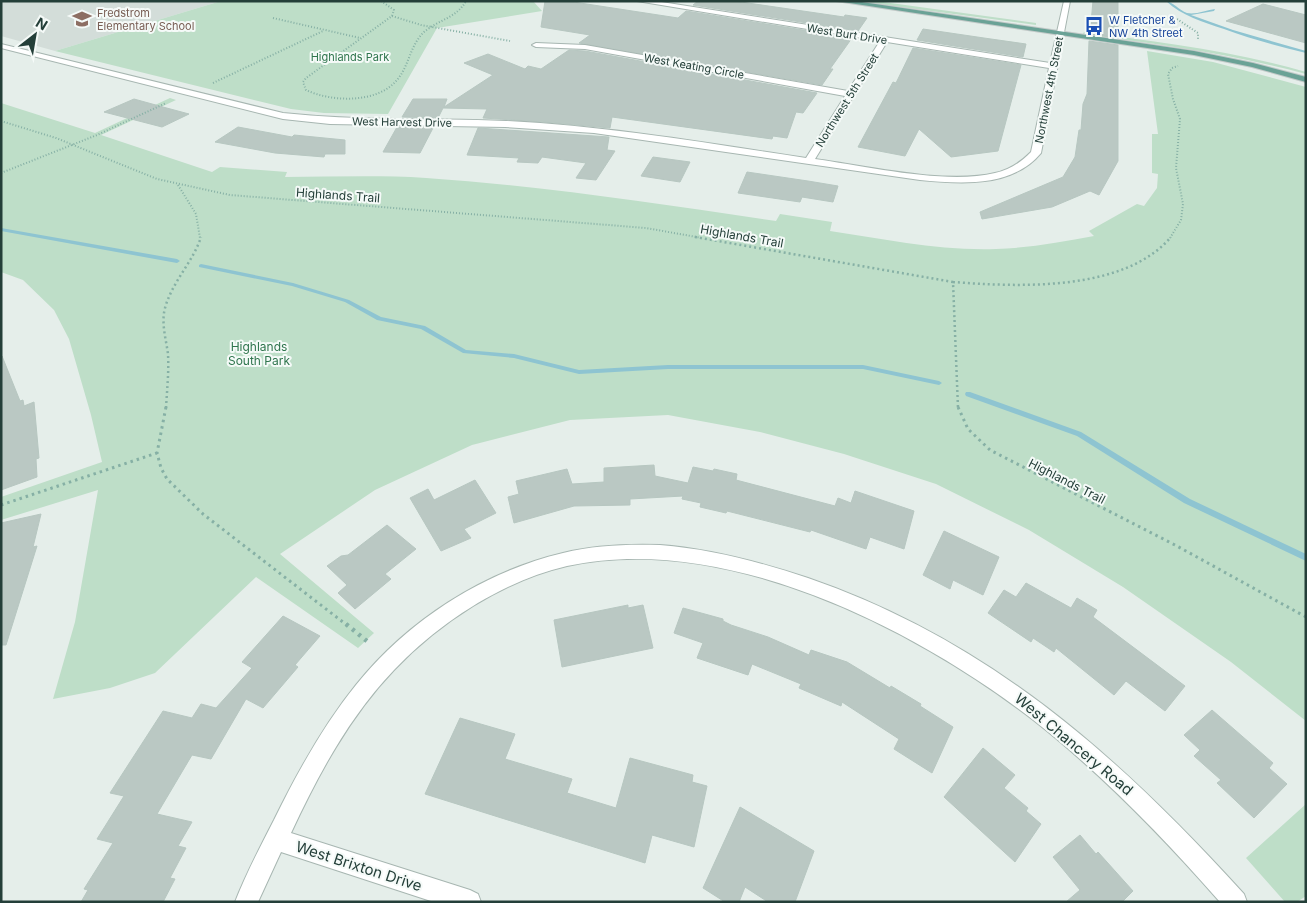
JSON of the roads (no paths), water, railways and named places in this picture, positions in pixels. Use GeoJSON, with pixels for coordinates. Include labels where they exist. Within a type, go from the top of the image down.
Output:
{"type":"FeatureCollection","features":[{"type":"Feature","properties":{"kind":"main road"},"geometry":{"type":"LineString","coordinates":[[839,1],[1062,27],[1194,53],[1306,80]]}},
{"type":"Feature","properties":{"kind":"main road"},"geometry":{"type":"LineString","coordinates":[[891,1],[1017,19]]}},
{"type":"Feature","properties":{"kind":"street","name":"West Burt Drive"},"geometry":{"type":"LineString","coordinates":[[640,1],[1054,66]]}},
{"type":"Feature","properties":{"kind":"street","name":"Northwest 4th Street"},"geometry":{"type":"LineString","coordinates":[[809,161],[936,179],[975,179],[1006,173],[1022,166],[1036,153],[1067,1]]}},
{"type":"Feature","properties":{"kind":"street","name":"Northwest 5th Street"},"geometry":{"type":"LineString","coordinates":[[809,161],[884,40]]}},
{"type":"Feature","properties":{"kind":"street","name":"West Keating Circle"},"geometry":{"type":"LineString","coordinates":[[536,45],[565,44],[585,47],[851,94]]}},
{"type":"Feature","properties":{"kind":"street","name":"West Harvest Drive"},"geometry":{"type":"LineString","coordinates":[[1,46],[269,114],[306,119],[548,126],[594,130],[809,161]]}},
{"type":"Feature","properties":{"kind":"street","name":"West Chancery Road"},"geometry":{"type":"LineString","coordinates":[[246,902],[326,745],[348,711],[384,666],[420,634],[474,596],[553,563],[584,556],[650,552],[688,555],[735,564],[787,578],[842,598],[903,626],[954,654],[1008,689],[1098,762],[1143,803],[1236,902]]}},
{"type":"Feature","properties":{"kind":"street","name":"West Brixton Drive"},"geometry":{"type":"LineString","coordinates":[[276,840],[470,902]]}},
{"type":"Feature","properties":{"kind":"waterway"},"geometry":{"type":"LineString","coordinates":[[1167,1],[1176,9],[1188,15]]}},
{"type":"Feature","properties":{"kind":"waterway"},"geometry":{"type":"LineString","coordinates":[[1188,15],[1214,10]]}},
{"type":"Feature","properties":{"kind":"waterway"},"geometry":{"type":"LineString","coordinates":[[1188,15],[1254,38],[1306,52]]}},
{"type":"Feature","properties":{"kind":"waterway"},"geometry":{"type":"LineString","coordinates":[[1,229],[177,261]]}},
{"type":"Feature","properties":{"kind":"waterway"},"geometry":{"type":"LineString","coordinates":[[201,266],[293,285],[347,301],[379,319],[423,327],[465,352],[514,356],[579,372],[668,367],[863,367],[939,383]]}},
{"type":"Feature","properties":{"kind":"waterway"},"geometry":{"type":"LineString","coordinates":[[968,394],[1079,434],[1187,501],[1306,558]]}},
{"type":"Feature","properties":{"kind":"place","name":"Fredstrom Elementary School"},"geometry":{"type":"Point","coordinates":[82,19]}},
{"type":"Feature","properties":{"kind":"place","name":"W Fletcher & NW 4th Street"},"geometry":{"type":"Point","coordinates":[1094,26]}},
{"type":"Feature","properties":{"kind":"park label","name":"Highlands Park"},"geometry":{"type":"Point","coordinates":[350,57]}},
{"type":"Feature","properties":{"kind":"park label","name":"Highlands South Park"},"geometry":{"type":"Point","coordinates":[259,353]}}]}
